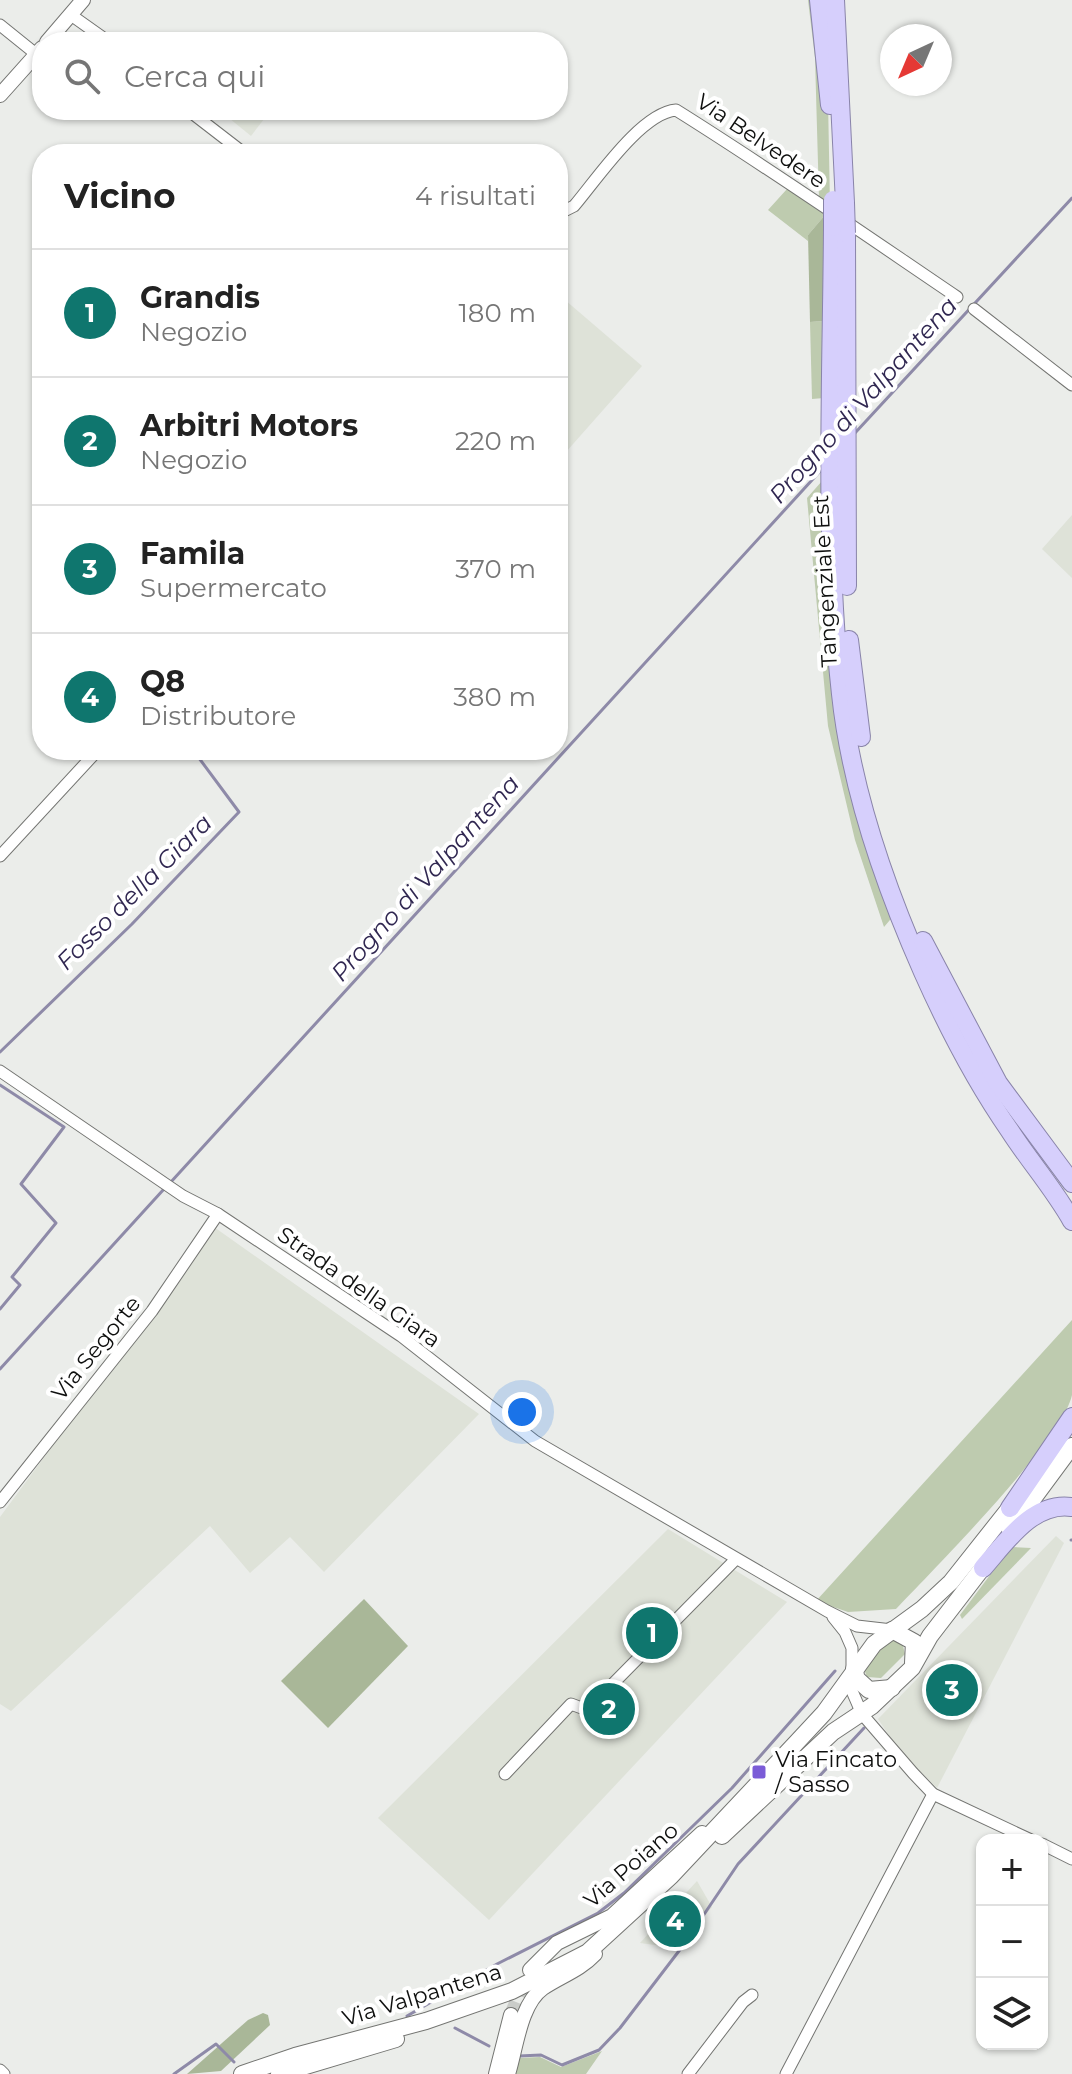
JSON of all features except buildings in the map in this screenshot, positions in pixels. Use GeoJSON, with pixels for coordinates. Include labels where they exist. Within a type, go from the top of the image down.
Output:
{"type":"FeatureCollection","features":[{"type":"Feature","properties":{"kind":"highway","name":"Tangenziale Est"},"geometry":{"type":"LineString","coordinates":[[819,0],[839,202]]}},
{"type":"Feature","properties":{"kind":"highway","name":"Tangenziale Est"},"geometry":{"type":"LineString","coordinates":[[835,0],[849,634],[859,729],[880,828],[898,882],[933,963],[998,1083]]}},
{"type":"Feature","properties":{"kind":"highway","name":"Tangenziale Est"},"geometry":{"type":"LineString","coordinates":[[839,230],[831,392],[831,500],[841,695],[861,794],[887,887],[924,974],[977,1075]]}},
{"type":"Feature","properties":{"kind":"highway"},"geometry":{"type":"LineString","coordinates":[[977,1075],[1072,1202]]}},
{"type":"Feature","properties":{"kind":"highway"},"geometry":{"type":"LineString","coordinates":[[977,1075],[1009,1130],[1072,1221]]}},
{"type":"Feature","properties":{"kind":"highway"},"geometry":{"type":"LineString","coordinates":[[998,1083],[1072,1173]]}},
{"type":"Feature","properties":{"kind":"highway"},"geometry":{"type":"LineString","coordinates":[[998,1083],[1072,1183]]}},
{"type":"Feature","properties":{"kind":"highway"},"geometry":{"type":"LineString","coordinates":[[1010,1508],[1072,1417]]}},
{"type":"Feature","properties":{"kind":"highway"},"geometry":{"type":"LineString","coordinates":[[983,1568],[1032,1517],[1043,1510],[1072,1507]]}},
{"type":"Feature","properties":{"kind":"main road","name":"Via Valpantena"},"geometry":{"type":"LineString","coordinates":[[242,2074],[295,2056],[426,2021],[512,1991],[559,1969],[606,1937],[671,1876],[824,1713],[854,1669],[892,1630],[922,1609],[951,1582],[1072,1428]]}},
{"type":"Feature","properties":{"kind":"main road"},"geometry":{"type":"LineString","coordinates":[[287,2071],[398,2039],[527,1992],[595,1954],[656,1905],[730,1828],[833,1732],[862,1714],[912,1668],[930,1636],[1072,1446]]}},
{"type":"Feature","properties":{"kind":"main road"},"geometry":{"type":"LineString","coordinates":[[892,1630],[914,1642],[912,1668]]}},
{"type":"Feature","properties":{"kind":"main road"},"geometry":{"type":"LineString","coordinates":[[854,1669],[857,1679],[869,1690],[892,1688]]}},
{"type":"Feature","properties":{"kind":"street"},"geometry":{"type":"LineString","coordinates":[[56,32],[83,0]]}},
{"type":"Feature","properties":{"kind":"street"},"geometry":{"type":"LineString","coordinates":[[71,15],[95,32]]}},
{"type":"Feature","properties":{"kind":"street"},"geometry":{"type":"LineString","coordinates":[[0,25],[32,46]]}},
{"type":"Feature","properties":{"kind":"street"},"geometry":{"type":"LineString","coordinates":[[0,95],[32,59]]}},
{"type":"Feature","properties":{"kind":"street","name":"Via Belvedere"},"geometry":{"type":"LineString","coordinates":[[568,209],[574,206],[647,122],[663,111],[676,110],[784,177],[823,208],[957,297]]}},
{"type":"Feature","properties":{"kind":"street"},"geometry":{"type":"LineString","coordinates":[[201,120],[232,144]]}},
{"type":"Feature","properties":{"kind":"street"},"geometry":{"type":"LineString","coordinates":[[977,311],[1072,385]]}},
{"type":"Feature","properties":{"kind":"street"},"geometry":{"type":"LineString","coordinates":[[0,856],[89,760]]}},
{"type":"Feature","properties":{"kind":"street","name":"Strada della Giara"},"geometry":{"type":"LineString","coordinates":[[0,1071],[183,1196],[218,1214],[401,1336],[535,1441],[827,1611],[857,1626],[892,1630]]}},
{"type":"Feature","properties":{"kind":"street","name":"Via Segorte"},"geometry":{"type":"LineString","coordinates":[[0,1502],[152,1311],[218,1214]]}},
{"type":"Feature","properties":{"kind":"street"},"geometry":{"type":"LineString","coordinates":[[505,1774],[571,1704],[587,1710],[736,1559]]}},
{"type":"Feature","properties":{"kind":"street","name":"Strada della Giara"},"geometry":{"type":"LineString","coordinates":[[827,1611],[849,1639],[854,1669],[852,1691],[862,1714]]}},
{"type":"Feature","properties":{"kind":"street"},"geometry":{"type":"LineString","coordinates":[[862,1714],[933,1794],[1018,1834]]}},
{"type":"Feature","properties":{"kind":"street","name":"Via Poiano"},"geometry":{"type":"LineString","coordinates":[[530,1970],[550,1948],[602,1922],[624,1907],[756,1784]]}},
{"type":"Feature","properties":{"kind":"street"},"geometry":{"type":"LineString","coordinates":[[786,2074],[933,1794]]}},
{"type":"Feature","properties":{"kind":"street"},"geometry":{"type":"LineString","coordinates":[[1048,1847],[1072,1859]]}},
{"type":"Feature","properties":{"kind":"street"},"geometry":{"type":"LineString","coordinates":[[508,2074],[523,2022],[537,1993],[584,1966],[595,1954]]}},
{"type":"Feature","properties":{"kind":"street"},"geometry":{"type":"LineString","coordinates":[[688,2074],[743,2002],[752,1995]]}},
{"type":"Feature","properties":{"kind":"street"},"geometry":{"type":"LineString","coordinates":[[496,2074],[511,2015]]}},
{"type":"Feature","properties":{"kind":"shaded area"},"geometry":{"type":"Polygon","coordinates":[[[231,120],[263,120],[251,136],[231,120]]]}},
{"type":"Feature","properties":{"kind":"shaded area"},"geometry":{"type":"Polygon","coordinates":[[[568,303],[642,366],[568,450],[568,303]]]}},
{"type":"Feature","properties":{"kind":"shaded area"},"geometry":{"type":"Polygon","coordinates":[[[1072,515],[1072,578],[1042,549],[1072,515]]]}},
{"type":"Feature","properties":{"kind":"shaded area"},"geometry":{"type":"Polygon","coordinates":[[[214,1227],[479,1414],[324,1572],[290,1537],[250,1573],[210,1526],[11,1711],[0,1704],[0,1517],[214,1227]]]}},
{"type":"Feature","properties":{"kind":"shaded area"},"geometry":{"type":"Polygon","coordinates":[[[668,1529],[787,1602],[489,1920],[378,1818],[668,1529]]]}},
{"type":"Feature","properties":{"kind":"shaded area"},"geometry":{"type":"Polygon","coordinates":[[[1056,1536],[1064,1543],[937,1788],[900,1752],[878,1719],[1056,1536]]]}},
{"type":"Feature","properties":{"kind":"shaded area"},"geometry":{"type":"Polygon","coordinates":[[[697,1881],[712,1907],[677,1948],[640,1943],[697,1881]]]}},
{"type":"Feature","properties":{"kind":"green space"},"geometry":{"type":"Polygon","coordinates":[[[808,0],[820,0],[827,46],[830,206],[819,199],[815,58],[808,0]]]}},
{"type":"Feature","properties":{"kind":"green space"},"geometry":{"type":"Polygon","coordinates":[[[787,189],[825,215],[808,235],[808,241],[768,210],[787,189]]]}},
{"type":"Feature","properties":{"kind":"green space"},"geometry":{"type":"Polygon","coordinates":[[[825,215],[823,321],[810,322],[808,235],[825,215]]]}},
{"type":"Feature","properties":{"kind":"green space"},"geometry":{"type":"Polygon","coordinates":[[[823,321],[824,398],[812,399],[810,322],[823,321]]]}},
{"type":"Feature","properties":{"kind":"green space"},"geometry":{"type":"Polygon","coordinates":[[[830,472],[840,709],[895,914],[884,927],[855,840],[828,726],[807,498],[830,472]]]}},
{"type":"Feature","properties":{"kind":"green space"},"geometry":{"type":"Polygon","coordinates":[[[1072,1320],[1072,1395],[1063,1415],[1022,1472],[966,1536],[896,1609],[848,1612],[816,1601],[1072,1320]]]}},
{"type":"Feature","properties":{"kind":"green space"},"geometry":{"type":"Polygon","coordinates":[[[1011,1547],[1031,1548],[962,1619],[960,1615],[1011,1547]]]}},
{"type":"Feature","properties":{"kind":"green space"},"geometry":{"type":"Polygon","coordinates":[[[364,1599],[408,1646],[328,1728],[281,1681],[364,1599]]]}},
{"type":"Feature","properties":{"kind":"green space"},"geometry":{"type":"Polygon","coordinates":[[[895,1638],[902,1642],[905,1654],[881,1678],[867,1677],[864,1669],[888,1641],[895,1638]]]}},
{"type":"Feature","properties":{"kind":"green space"},"geometry":{"type":"Polygon","coordinates":[[[263,2013],[268,2015],[270,2025],[221,2071],[187,2074],[248,2020],[263,2013]]]}},
{"type":"Feature","properties":{"kind":"green space"},"geometry":{"type":"Polygon","coordinates":[[[602,2051],[586,2074],[514,2074],[518,2058],[540,2057],[561,2067],[602,2051]]]}},
{"type":"Feature","properties":{"kind":"waterway","name":"Progno di Valpantena"},"geometry":{"type":"LineString","coordinates":[[855,433],[1072,198]]}},
{"type":"Feature","properties":{"kind":"waterway","name":"Progno di Valpantena"},"geometry":{"type":"LineString","coordinates":[[568,747],[823,468]]}},
{"type":"Feature","properties":{"kind":"waterway","name":"Fosso della Giara"},"geometry":{"type":"LineString","coordinates":[[0,1052],[132,924],[239,812],[200,760]]}},
{"type":"Feature","properties":{"kind":"waterway","name":"Progno di Valpantena"},"geometry":{"type":"LineString","coordinates":[[170,1183],[556,760]]}},
{"type":"Feature","properties":{"kind":"waterway","name":"Fosso della Giara"},"geometry":{"type":"LineString","coordinates":[[0,1085],[64,1127],[21,1184],[56,1223],[12,1277],[20,1285],[0,1309]]}},
{"type":"Feature","properties":{"kind":"waterway","name":"Progno di Valpantena"},"geometry":{"type":"LineString","coordinates":[[0,1369],[164,1189]]}},
{"type":"Feature","properties":{"kind":"waterway"},"geometry":{"type":"LineString","coordinates":[[407,2016],[497,1964],[598,1913],[624,1893],[732,1788],[835,1671]]}},
{"type":"Feature","properties":{"kind":"waterway"},"geometry":{"type":"LineString","coordinates":[[519,2056],[541,2055],[562,2065],[599,2050],[620,2028],[682,1947],[738,1864],[864,1728]]}},
{"type":"Feature","properties":{"kind":"waterway"},"geometry":{"type":"LineString","coordinates":[[455,2028],[489,2046]]}},
{"type":"Feature","properties":{"kind":"waterway"},"geometry":{"type":"LineString","coordinates":[[174,2074],[216,2044],[234,2062]]}},
{"type":"Feature","properties":{"kind":"tunnel"},"geometry":{"type":"LineString","coordinates":[[511,2015],[525,1981]]}},
{"type":"Feature","properties":{"kind":"place","name":"Grandis"},"geometry":{"type":"Point","coordinates":[652,1633]}},
{"type":"Feature","properties":{"kind":"place","name":"Famila"},"geometry":{"type":"Point","coordinates":[952,1690]}},
{"type":"Feature","properties":{"kind":"place","name":"Arbitri Motors"},"geometry":{"type":"Point","coordinates":[609,1709]}},
{"type":"Feature","properties":{"kind":"place","name":"Via Fincato / Sasso"},"geometry":{"type":"Point","coordinates":[759,1772]}},
{"type":"Feature","properties":{"kind":"place","name":"Q8"},"geometry":{"type":"Point","coordinates":[675,1921]}}]}
